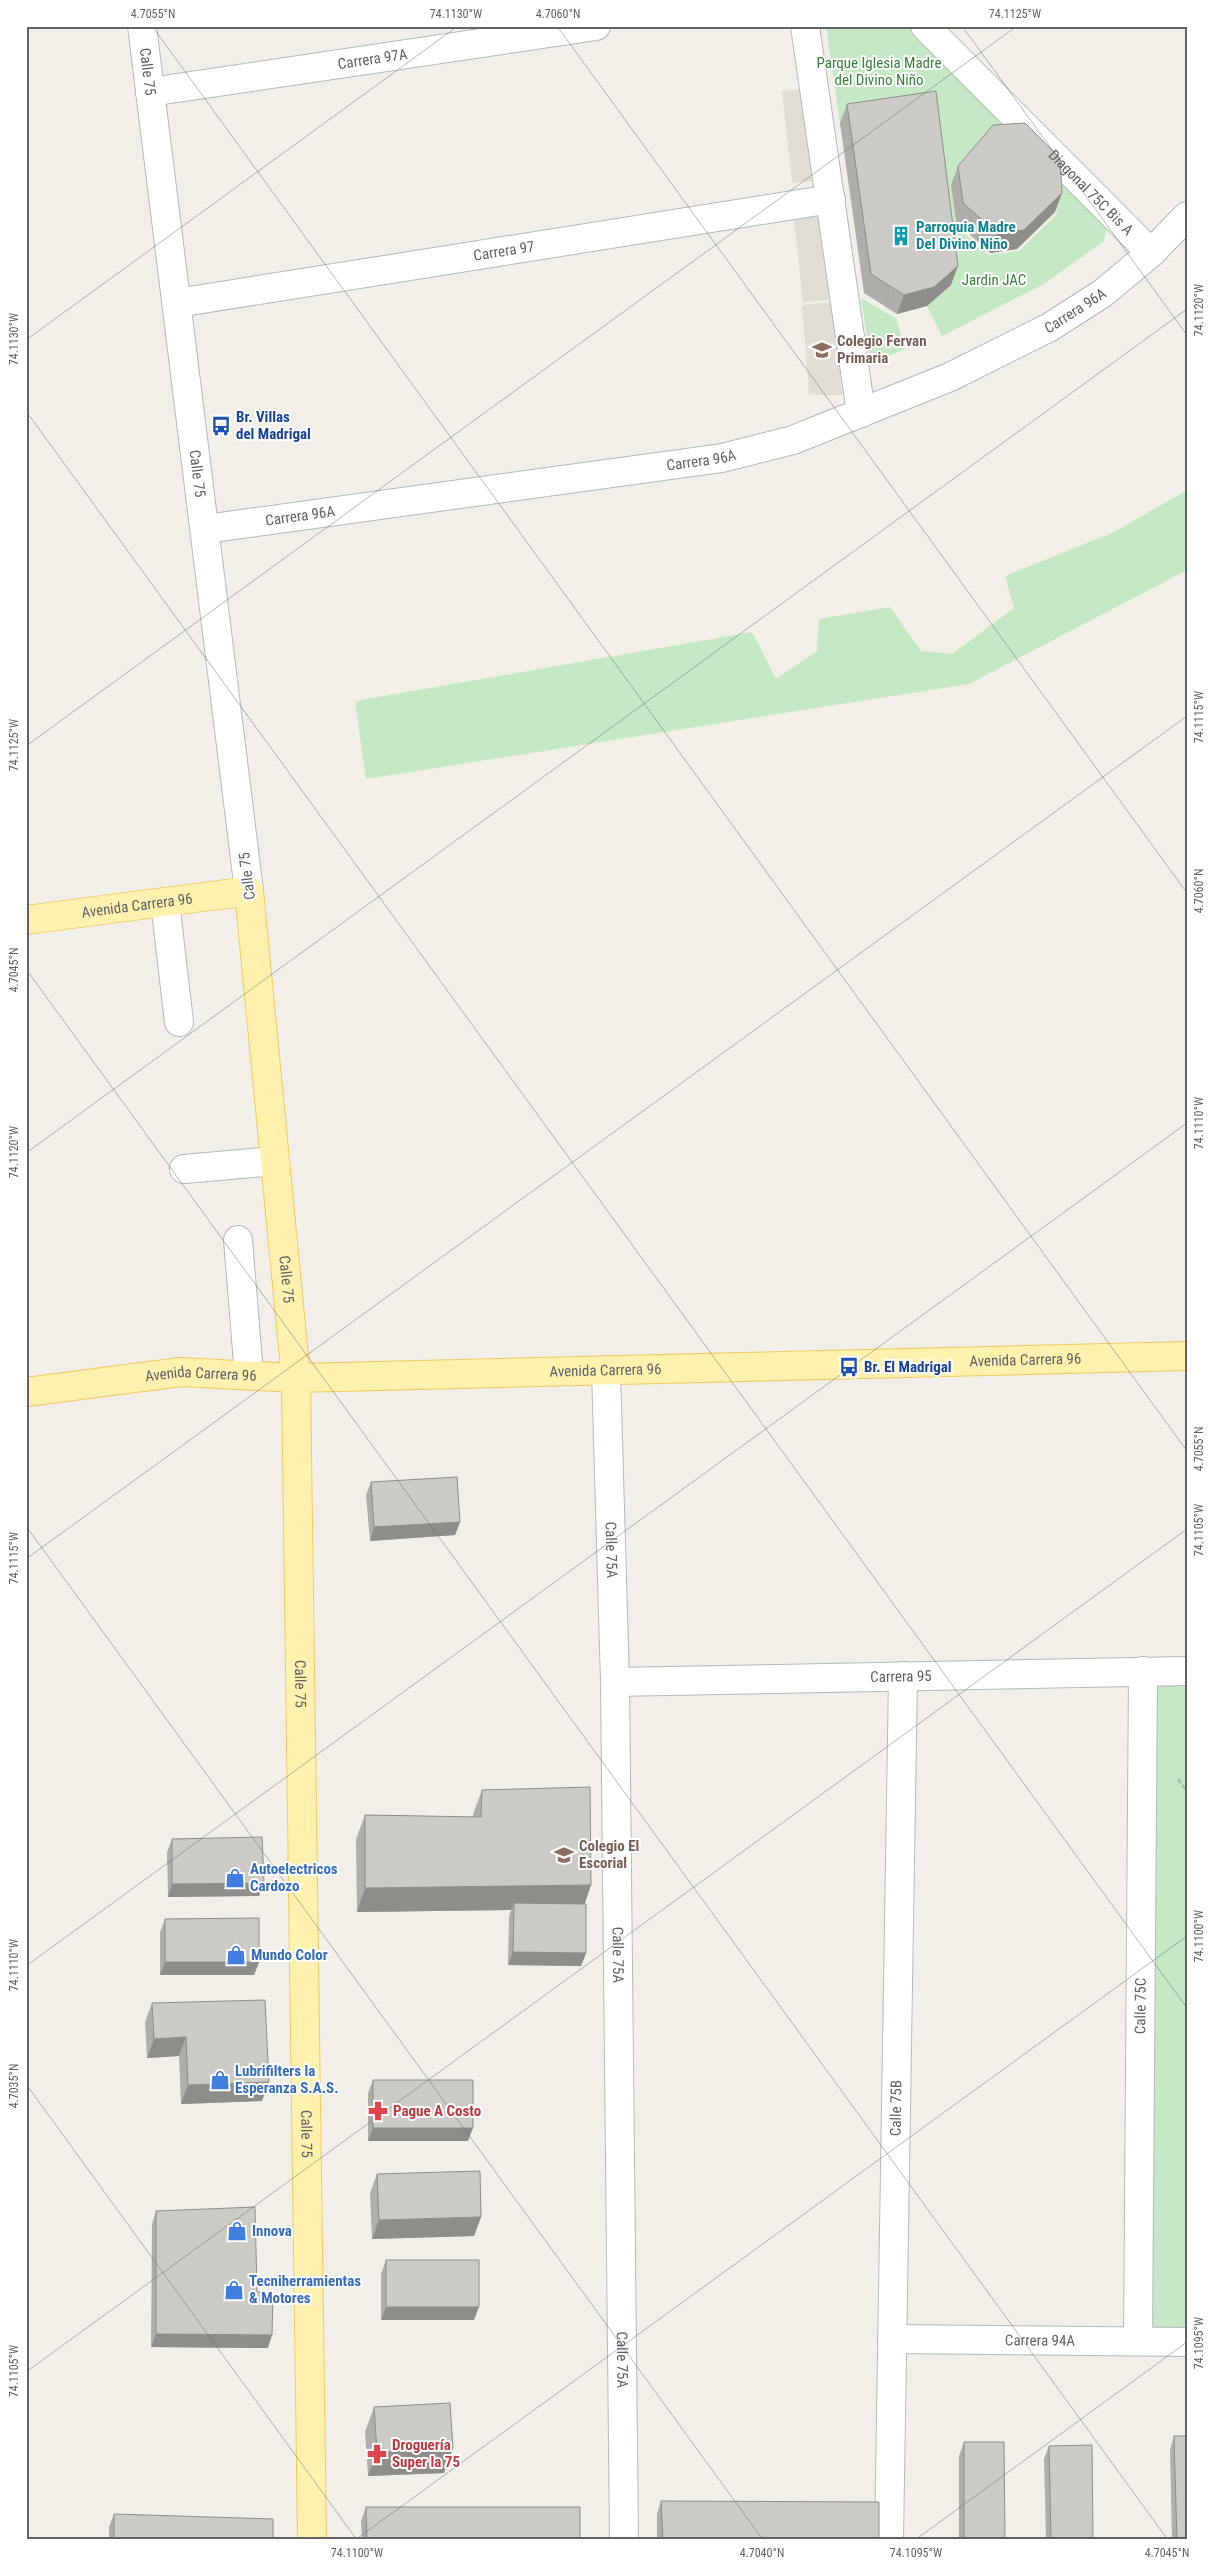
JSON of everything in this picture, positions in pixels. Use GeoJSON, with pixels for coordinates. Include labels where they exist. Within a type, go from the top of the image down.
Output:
{"type":"FeatureCollection","features":[{"type":"Feature","properties":{"kind":"main road","name":"Avenida Carrera 96"},"geometry":{"type":"LineString","coordinates":[[26,920],[249,891]]}},
{"type":"Feature","properties":{"kind":"main road","name":"Calle 75"},"geometry":{"type":"LineString","coordinates":[[249,891],[296,1378],[312,2540]]}},
{"type":"Feature","properties":{"kind":"main road","name":"Avenida Carrera 96"},"geometry":{"type":"LineString","coordinates":[[26,1392],[181,1372],[296,1378],[1187,1356]]}},
{"type":"Feature","properties":{"kind":"street","name":"Calle 75"},"geometry":{"type":"LineString","coordinates":[[142,26],[249,891]]}},
{"type":"Feature","properties":{"kind":"street","name":"Carrera 97A"},"geometry":{"type":"LineString","coordinates":[[150,92],[596,26]]}},
{"type":"Feature","properties":{"kind":"street"},"geometry":{"type":"LineString","coordinates":[[805,26],[861,413]]}},
{"type":"Feature","properties":{"kind":"street","name":"Diagonal 75C Bis A"},"geometry":{"type":"LineString","coordinates":[[925,26],[1151,252]]}},
{"type":"Feature","properties":{"kind":"street","name":"Carrera 97"},"geometry":{"type":"LineString","coordinates":[[177,304],[831,199]]}},
{"type":"Feature","properties":{"kind":"street","name":"Carrera 96A"},"geometry":{"type":"LineString","coordinates":[[205,530],[722,458],[793,440],[950,377],[1050,327],[1103,293],[1151,252],[1187,216]]}},
{"type":"Feature","properties":{"kind":"street"},"geometry":{"type":"LineString","coordinates":[[165,902],[179,1022]]}},
{"type":"Feature","properties":{"kind":"street"},"geometry":{"type":"LineString","coordinates":[[184,1169],[275,1160]]}},
{"type":"Feature","properties":{"kind":"street"},"geometry":{"type":"LineString","coordinates":[[238,1240],[249,1375]]}},
{"type":"Feature","properties":{"kind":"street","name":"Calle 75A"},"geometry":{"type":"LineString","coordinates":[[606,1370],[615,1682],[624,2540]]}},
{"type":"Feature","properties":{"kind":"street","name":"Calle 75C"},"geometry":{"type":"LineString","coordinates":[[1138,2341],[1143,1671]]}},
{"type":"Feature","properties":{"kind":"street","name":"Carrera 95"},"geometry":{"type":"LineString","coordinates":[[615,1682],[1187,1671]]}},
{"type":"Feature","properties":{"kind":"street","name":"Calle 75B"},"geometry":{"type":"LineString","coordinates":[[889,2540],[902,1676]]}},
{"type":"Feature","properties":{"kind":"street","name":"Carrera 94A"},"geometry":{"type":"LineString","coordinates":[[892,2339],[1187,2342]]}},
{"type":"Feature","properties":{"kind":"shaded area"},"geometry":{"type":"Polygon","coordinates":[[[814,88],[823,180],[792,183],[782,91],[814,88]]]}},
{"type":"Feature","properties":{"kind":"shaded area","name":"Colegio Fervan Primaria"},"geometry":{"type":"Polygon","coordinates":[[[825,206],[834,299],[803,302],[793,210],[825,206]]]}},
{"type":"Feature","properties":{"kind":"shaded area","name":"Colegio Fervan Primaria"},"geometry":{"type":"Polygon","coordinates":[[[834,302],[842,395],[809,395],[802,305],[834,302]]]}},
{"type":"Feature","properties":{"kind":"green space"},"geometry":{"type":"Polygon","coordinates":[[[826,26],[912,26],[1109,218],[1104,241],[1042,285],[942,336],[927,306],[951,285],[840,123],[826,26]],[[1055,177],[951,185],[956,225],[988,255],[1019,251],[1057,214],[1055,177]]]}},
{"type":"Feature","properties":{"kind":"green space"},"geometry":{"type":"Polygon","coordinates":[[[861,298],[897,319],[904,350],[871,363],[861,298]]]}},
{"type":"Feature","properties":{"kind":"green space"},"geometry":{"type":"Polygon","coordinates":[[[1187,490],[1187,570],[969,684],[366,779],[355,701],[752,632],[776,679],[817,651],[819,619],[890,607],[921,651],[952,654],[1014,608],[1005,576],[1114,532],[1187,490]]]}},
{"type":"Feature","properties":{"kind":"green space"},"geometry":{"type":"Polygon","coordinates":[[[1143,1671],[1187,1671],[1187,2342],[1138,2341],[1143,1671]]]}},
{"type":"Feature","properties":{"kind":"building","name":"Parroquia Madre Del Divino Niño"},"geometry":{"type":"Polygon","coordinates":[[[936,91],[958,266],[934,287],[904,295],[871,274],[847,104],[936,91]]]}},
{"type":"Feature","properties":{"kind":"building"},"geometry":{"type":"Polygon","coordinates":[[[1025,123],[1060,158],[1062,193],[1024,230],[997,233],[963,203],[958,166],[993,125],[1025,123]]]}},
{"type":"Feature","properties":{"kind":"building"},"geometry":{"type":"Polygon","coordinates":[[[457,1477],[460,1522],[374,1527],[371,1482],[457,1477]]]}},
{"type":"Feature","properties":{"kind":"building","name":"Colegio El Escorial"},"geometry":{"type":"Polygon","coordinates":[[[590,1787],[591,1885],[365,1888],[365,1815],[481,1817],[482,1790],[590,1787]]]}},
{"type":"Feature","properties":{"kind":"building"},"geometry":{"type":"Polygon","coordinates":[[[262,1837],[264,1883],[172,1884],[172,1839],[262,1837]]]}},
{"type":"Feature","properties":{"kind":"building"},"geometry":{"type":"Polygon","coordinates":[[[514,1903],[586,1904],[586,1953],[513,1952],[514,1903]]]}},
{"type":"Feature","properties":{"kind":"building"},"geometry":{"type":"Polygon","coordinates":[[[259,1918],[259,1962],[165,1962],[165,1919],[259,1918]]]}},
{"type":"Feature","properties":{"kind":"building","name":"Lubrifilters la Esperanza S.A.S."},"geometry":{"type":"Polygon","coordinates":[[[265,2000],[269,2082],[188,2085],[186,2037],[154,2039],[152,2003],[265,2000]]]}},
{"type":"Feature","properties":{"kind":"building"},"geometry":{"type":"Polygon","coordinates":[[[373,2080],[473,2080],[473,2128],[373,2128],[373,2080]]]}},
{"type":"Feature","properties":{"kind":"building"},"geometry":{"type":"Polygon","coordinates":[[[480,2171],[481,2217],[379,2220],[377,2174],[480,2171]]]}},
{"type":"Feature","properties":{"kind":"building"},"geometry":{"type":"Polygon","coordinates":[[[255,2207],[257,2292],[273,2292],[272,2335],[156,2334],[156,2211],[255,2207]]]}},
{"type":"Feature","properties":{"kind":"building"},"geometry":{"type":"Polygon","coordinates":[[[386,2260],[479,2260],[479,2307],[386,2307],[386,2260]]]}},
{"type":"Feature","properties":{"kind":"building"},"geometry":{"type":"Polygon","coordinates":[[[450,2403],[453,2448],[377,2452],[374,2407],[450,2403]]]}},
{"type":"Feature","properties":{"kind":"building"},"geometry":{"type":"Polygon","coordinates":[[[1174,2436],[1187,2436],[1187,2540],[1177,2540],[1174,2436]]]}},
{"type":"Feature","properties":{"kind":"building"},"geometry":{"type":"Polygon","coordinates":[[[964,2442],[1004,2442],[1005,2540],[964,2540],[964,2442]]]}},
{"type":"Feature","properties":{"kind":"building"},"geometry":{"type":"Polygon","coordinates":[[[1092,2445],[1093,2540],[1051,2540],[1049,2446],[1092,2445]]]}},
{"type":"Feature","properties":{"kind":"building"},"geometry":{"type":"Polygon","coordinates":[[[661,2501],[879,2502],[879,2540],[663,2540],[661,2501]]]}},
{"type":"Feature","properties":{"kind":"building"},"geometry":{"type":"Polygon","coordinates":[[[366,2507],[580,2507],[580,2540],[367,2540],[366,2507]]]}},
{"type":"Feature","properties":{"kind":"building"},"geometry":{"type":"Polygon","coordinates":[[[114,2514],[273,2519],[273,2540],[114,2540],[114,2514]]]}},
{"type":"Feature","properties":{"kind":"place","name":"Parroquia Madre Del Divino Niño"},"geometry":{"type":"Point","coordinates":[901,236]}},
{"type":"Feature","properties":{"kind":"place","name":"Colegio Fervan Primaria"},"geometry":{"type":"Point","coordinates":[822,350]}},
{"type":"Feature","properties":{"kind":"place","name":"Br. Villas del Madrigal"},"geometry":{"type":"Point","coordinates":[221,426]}},
{"type":"Feature","properties":{"kind":"place","name":"Br. El Madrigal"},"geometry":{"type":"Point","coordinates":[849,1367]}},
{"type":"Feature","properties":{"kind":"place","name":"Colegio El Escorial"},"geometry":{"type":"Point","coordinates":[564,1855]}},
{"type":"Feature","properties":{"kind":"place","name":"Autoelectricos Cardozo"},"geometry":{"type":"Point","coordinates":[235,1878]}},
{"type":"Feature","properties":{"kind":"place","name":"Mundo Color"},"geometry":{"type":"Point","coordinates":[236,1955]}},
{"type":"Feature","properties":{"kind":"place","name":"Lubrifilters la Esperanza S.A.S."},"geometry":{"type":"Point","coordinates":[220,2080]}},
{"type":"Feature","properties":{"kind":"place","name":"Pague A Costo"},"geometry":{"type":"Point","coordinates":[378,2111]}},
{"type":"Feature","properties":{"kind":"place","name":"Innova"},"geometry":{"type":"Point","coordinates":[237,2231]}},
{"type":"Feature","properties":{"kind":"place","name":"Tecniherramientas & Motores"},"geometry":{"type":"Point","coordinates":[234,2290]}},
{"type":"Feature","properties":{"kind":"place","name":"Droguería Super la 75"},"geometry":{"type":"Point","coordinates":[377,2454]}},
{"type":"Feature","properties":{"kind":"park label","name":"Parque Iglesia Madre del Divino Niño"},"geometry":{"type":"Point","coordinates":[879,72]}},
{"type":"Feature","properties":{"kind":"park label","name":"Jardin JAC"},"geometry":{"type":"Point","coordinates":[994,280]}}]}
